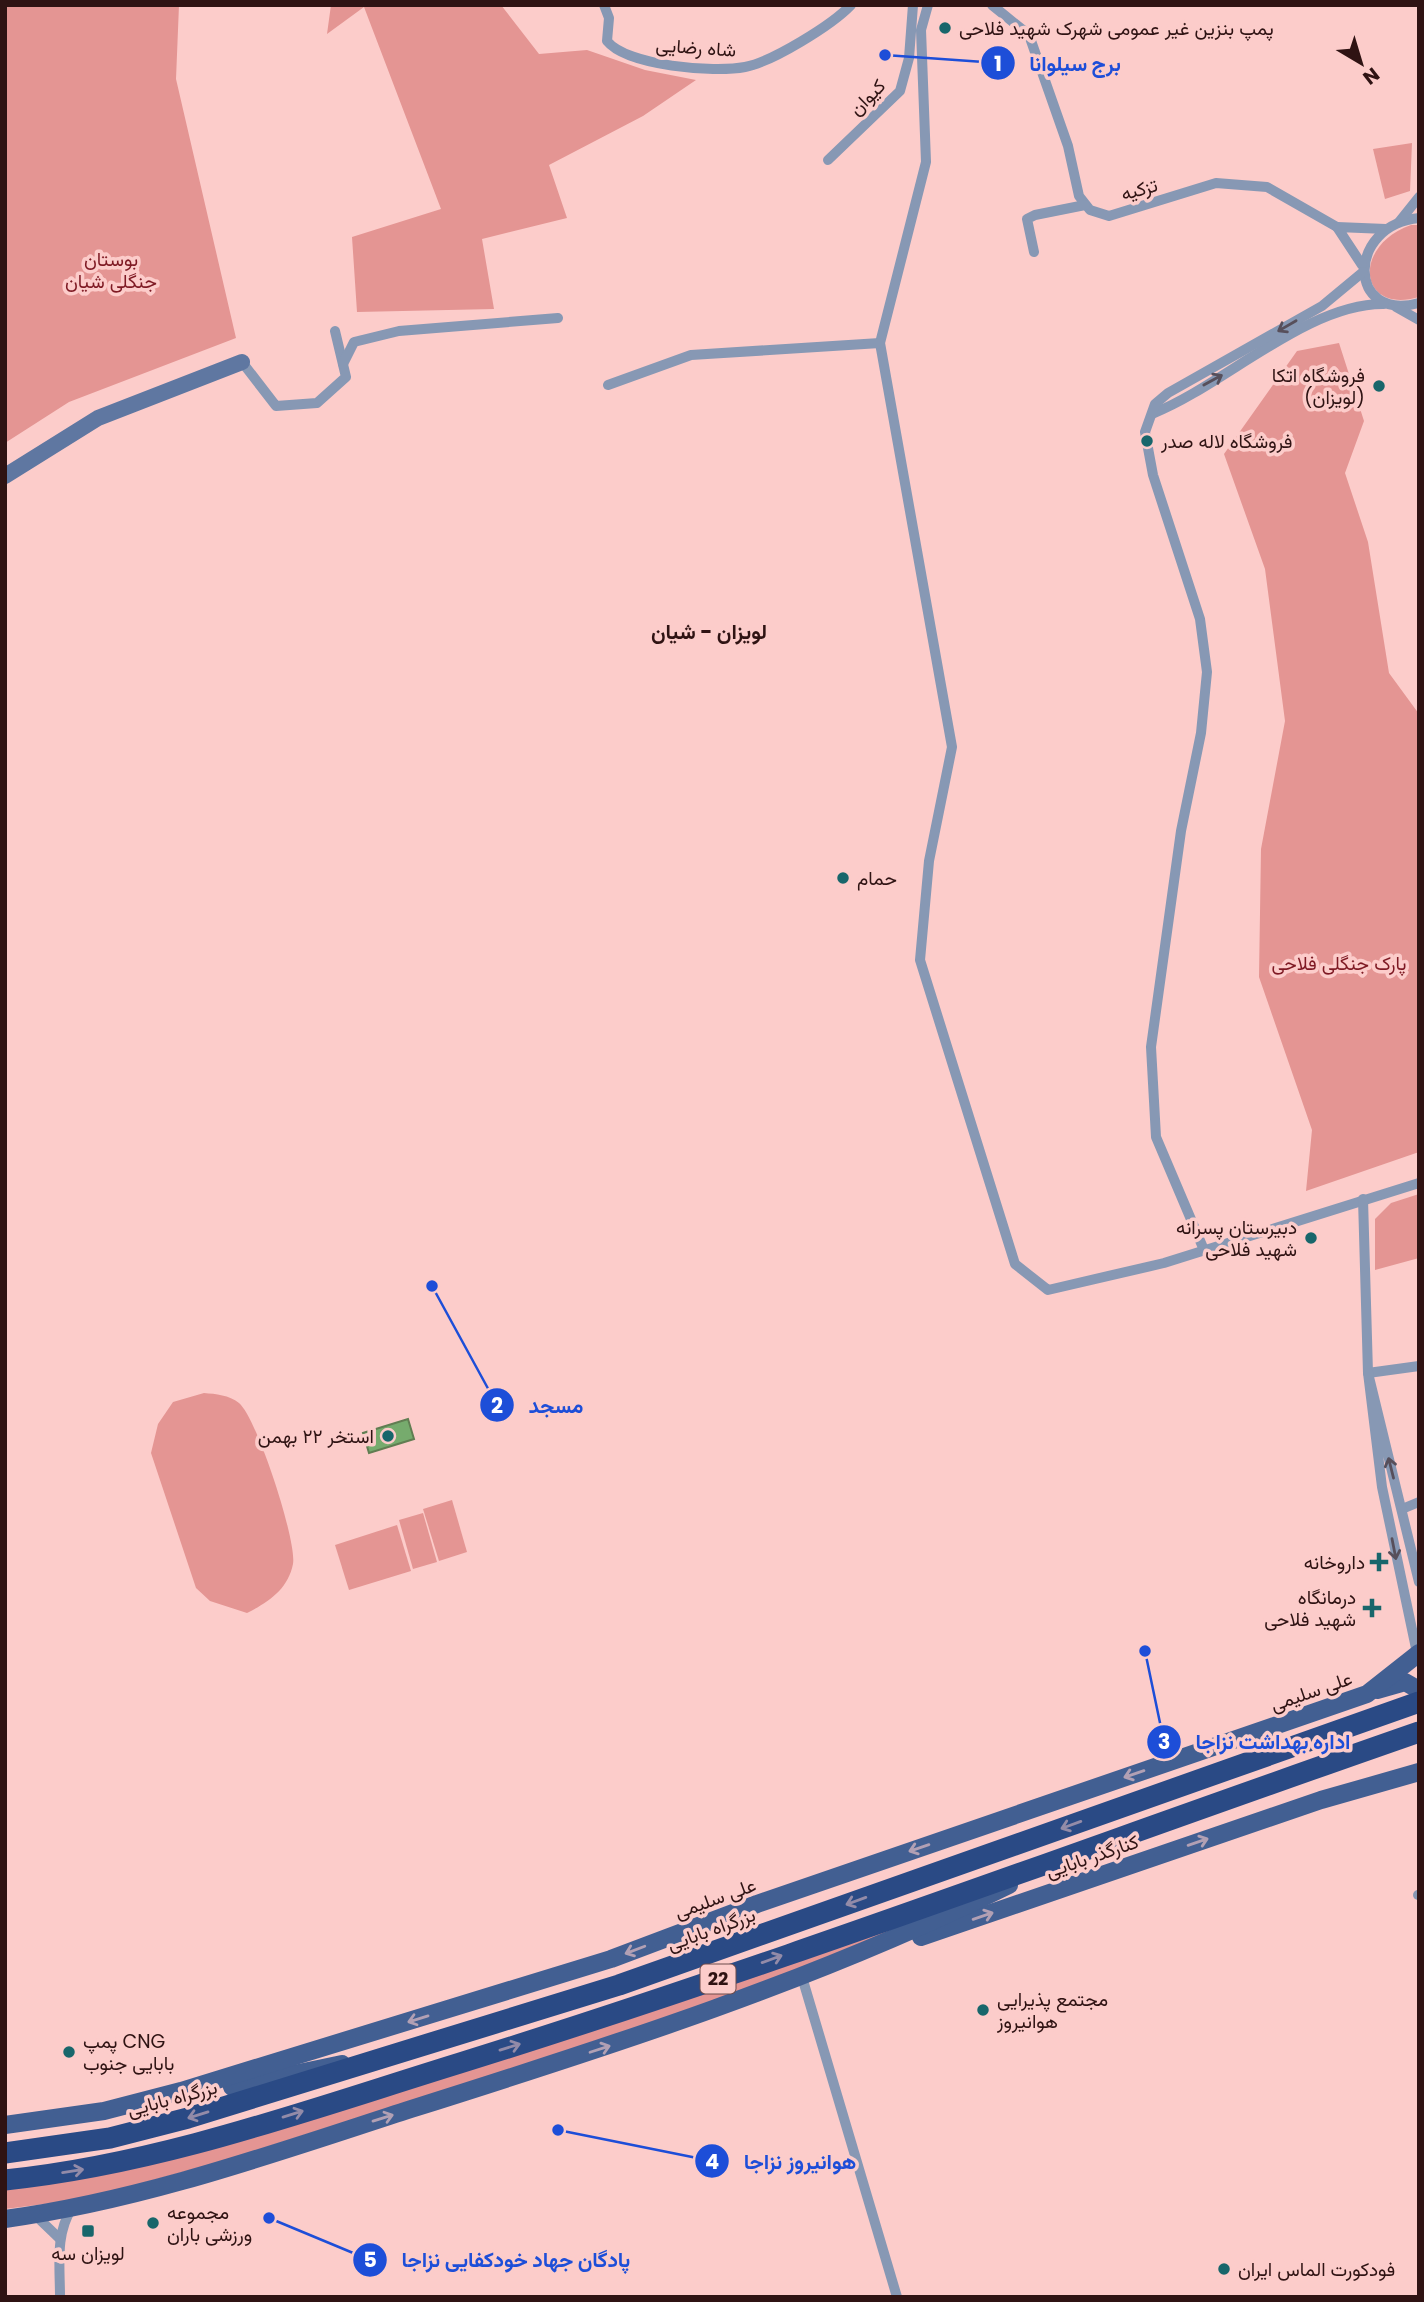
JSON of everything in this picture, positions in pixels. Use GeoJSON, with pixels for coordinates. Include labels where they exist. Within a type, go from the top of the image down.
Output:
{"type":"FeatureCollection","features":[{"type":"Feature","properties":{"kind":"highway","name":"بزرگراه بابایی"},"geometry":{"type":"LineString","coordinates":[[5,2153],[110,2138],[188,2118],[620,1985],[1417,1698]]}},
{"type":"Feature","properties":{"kind":"highway","name":"22"},"geometry":{"type":"LineString","coordinates":[[5,2180],[115,2164],[195,2144],[628,2011],[1419,1732]]}},
{"type":"Feature","properties":{"kind":"main road"},"geometry":{"type":"LineString","coordinates":[[5,476],[98,418],[243,362]]}},
{"type":"Feature","properties":{"kind":"main road","name":"علی سلیمی"},"geometry":{"type":"LineString","coordinates":[[5,2125],[104,2111],[181,2091],[611,1959],[769,1900],[1367,1694],[1418,1655]]}},
{"type":"Feature","properties":{"kind":"main road"},"geometry":{"type":"LineString","coordinates":[[1367,1694],[1405,1682],[1417,1698]]}},
{"type":"Feature","properties":{"kind":"main road","name":"کنارگذر بابایی"},"geometry":{"type":"LineString","coordinates":[[802,1978],[1321,1800],[1419,1772]]}},
{"type":"Feature","properties":{"kind":"main road"},"geometry":{"type":"LineString","coordinates":[[1396,1779],[1419,1781]]}},
{"type":"Feature","properties":{"kind":"main road"},"geometry":{"type":"LineString","coordinates":[[5,2219],[120,2198],[204,2174],[635,2038],[802,1978],[987,1896],[1081,1849]]}},
{"type":"Feature","properties":{"kind":"main road"},"geometry":{"type":"LineString","coordinates":[[104,2111],[168,2102],[317,2067],[377,2061]]}},
{"type":"Feature","properties":{"kind":"street","name":"شاه رضایی"},"geometry":{"type":"LineString","coordinates":[[604,5],[609,18],[607,41],[613,49],[649,62],[724,69],[747,67],[803,41],[851,5]]}},
{"type":"Feature","properties":{"kind":"street","name":"کیوان"},"geometry":{"type":"LineString","coordinates":[[828,160],[900,91],[909,58],[914,5]]}},
{"type":"Feature","properties":{"kind":"street"},"geometry":{"type":"LineString","coordinates":[[928,5],[921,30],[926,162],[880,343],[952,747],[929,862],[920,960],[1014,1264],[1048,1290],[1204,1250],[1419,1183]]}},
{"type":"Feature","properties":{"kind":"street"},"geometry":{"type":"LineString","coordinates":[[992,5],[1029,35],[1068,146],[1079,196],[1085,205],[1027,219],[1034,251]]}},
{"type":"Feature","properties":{"kind":"street","name":"تزکیه"},"geometry":{"type":"LineString","coordinates":[[1085,205],[1097,214],[1109,216],[1216,183],[1267,187],[1337,227],[1386,229]]}},
{"type":"Feature","properties":{"kind":"street"},"geometry":{"type":"LineString","coordinates":[[1398,223],[1419,197]]}},
{"type":"Feature","properties":{"kind":"street"},"geometry":{"type":"LineString","coordinates":[[1204,1250],[1156,1137],[1151,1047],[1181,831],[1201,733],[1207,672],[1200,619],[1151,465],[1145,432],[1154,413],[1325,310],[1363,269],[1369,248],[1386,229],[1398,223],[1419,219]]}},
{"type":"Feature","properties":{"kind":"street","name":"تزکیه"},"geometry":{"type":"LineString","coordinates":[[1337,227],[1363,269],[1371,291],[1384,304]]}},
{"type":"Feature","properties":{"kind":"street"},"geometry":{"type":"LineString","coordinates":[[1396,307],[1419,303]]}},
{"type":"Feature","properties":{"kind":"street"},"geometry":{"type":"LineString","coordinates":[[1325,310],[1384,304],[1396,307],[1419,320]]}},
{"type":"Feature","properties":{"kind":"street"},"geometry":{"type":"LineString","coordinates":[[343,364],[354,342],[399,331],[558,318]]}},
{"type":"Feature","properties":{"kind":"street"},"geometry":{"type":"LineString","coordinates":[[243,362],[276,406],[317,403],[346,377],[335,331]]}},
{"type":"Feature","properties":{"kind":"street"},"geometry":{"type":"LineString","coordinates":[[608,385],[691,355],[880,343]]}},
{"type":"Feature","properties":{"kind":"street"},"geometry":{"type":"LineString","coordinates":[[1363,1199],[1368,1373],[1382,1487],[1418,1655]]}},
{"type":"Feature","properties":{"kind":"street"},"geometry":{"type":"LineString","coordinates":[[1368,1373],[1419,1366]]}},
{"type":"Feature","properties":{"kind":"street"},"geometry":{"type":"LineString","coordinates":[[1368,1373],[1419,1582]]}},
{"type":"Feature","properties":{"kind":"street"},"geometry":{"type":"LineString","coordinates":[[1402,1509],[1419,1502]]}},
{"type":"Feature","properties":{"kind":"street"},"geometry":{"type":"LineString","coordinates":[[802,1978],[897,2297]]}},
{"type":"Feature","properties":{"kind":"street"},"geometry":{"type":"LineString","coordinates":[[60,2297],[62,2222],[72,2207]]}},
{"type":"Feature","properties":{"kind":"street"},"geometry":{"type":"LineString","coordinates":[[34,2215],[60,2239]]}},
{"type":"Feature","properties":{"kind":"green space","name":"بوستان جنگلی شیان"},"geometry":{"type":"Polygon","coordinates":[[[5,5],[179,5],[176,79],[236,338],[69,402],[5,443],[5,5]]]}},
{"type":"Feature","properties":{"kind":"green space"},"geometry":{"type":"Polygon","coordinates":[[[331,5],[501,5],[539,54],[587,50],[645,70],[696,80],[643,116],[549,165],[567,218],[482,239],[494,309],[357,312],[352,237],[441,209],[364,7],[327,34],[331,5]]]}},
{"type":"Feature","properties":{"kind":"green space"},"geometry":{"type":"Polygon","coordinates":[[[1412,143],[1410,191],[1385,199],[1373,149],[1412,143]]]}},
{"type":"Feature","properties":{"kind":"green space"},"geometry":{"type":"Polygon","coordinates":[[[1411,225],[1419,225],[1419,297],[1399,300],[1384,296],[1374,288],[1370,276],[1371,262],[1378,248],[1392,235],[1411,225]]]}},
{"type":"Feature","properties":{"kind":"green space","name":"پارک جنگلی فلاحی"},"geometry":{"type":"Polygon","coordinates":[[[1339,343],[1364,421],[1345,473],[1368,542],[1389,673],[1419,714],[1419,1152],[1306,1191],[1312,1130],[1259,977],[1261,849],[1285,721],[1265,569],[1224,454],[1297,351],[1339,343]]]}},
{"type":"Feature","properties":{"kind":"green space"},"geometry":{"type":"Polygon","coordinates":[[[1419,1194],[1419,1258],[1375,1270],[1375,1219],[1391,1203],[1419,1194]]]}},
{"type":"Feature","properties":{"kind":"green space"},"geometry":{"type":"Polygon","coordinates":[[[204,1393],[231,1398],[247,1413],[274,1480],[293,1551],[293,1564],[282,1588],[247,1613],[210,1601],[196,1588],[151,1453],[158,1424],[173,1402],[204,1393]]]}},
{"type":"Feature","properties":{"kind":"green space"},"geometry":{"type":"Polygon","coordinates":[[[452,1500],[467,1552],[439,1561],[423,1509],[452,1500]]]}},
{"type":"Feature","properties":{"kind":"green space"},"geometry":{"type":"Polygon","coordinates":[[[423,1513],[437,1562],[413,1569],[399,1520],[423,1513]]]}},
{"type":"Feature","properties":{"kind":"green space"},"geometry":{"type":"Polygon","coordinates":[[[397,1525],[411,1571],[349,1590],[335,1545],[397,1525]]]}},
{"type":"Feature","properties":{"kind":"green space"},"geometry":{"type":"Polygon","coordinates":[[[971,1900],[703,2008],[223,2161],[84,2199],[5,2209],[5,2189],[30,2186],[971,1900]]]}},
{"type":"Feature","properties":{"kind":"shaded area","name":"استخر ۲۲ بهمن"},"geometry":{"type":"Polygon","coordinates":[[[408,1419],[414,1439],[369,1453],[363,1433],[408,1419]]]}},
{"type":"Feature","properties":{"kind":"place","name":"پمپ بنزین غیر عمومی شهرک شهید فلاحی"},"geometry":{"type":"Point","coordinates":[945,28]}},
{"type":"Feature","properties":{"kind":"place","name":"برج سیلوانا"},"geometry":{"type":"Point","coordinates":[885,55]}},
{"type":"Feature","properties":{"kind":"place","name":"فروشگاه اتکا (لویزان)"},"geometry":{"type":"Point","coordinates":[1379,386]}},
{"type":"Feature","properties":{"kind":"place","name":"فروشگاه لاله صدر"},"geometry":{"type":"Point","coordinates":[1147,441]}},
{"type":"Feature","properties":{"kind":"place","name":"حمام"},"geometry":{"type":"Point","coordinates":[843,878]}},
{"type":"Feature","properties":{"kind":"place","name":"دبیرستان پسرانه شهید فلاحی"},"geometry":{"type":"Point","coordinates":[1311,1238]}},
{"type":"Feature","properties":{"kind":"place","name":"مسجد"},"geometry":{"type":"Point","coordinates":[432,1286]}},
{"type":"Feature","properties":{"kind":"place","name":"استخر ۲۲ بهمن"},"geometry":{"type":"Point","coordinates":[388,1436]}},
{"type":"Feature","properties":{"kind":"place","name":"داروخانه"},"geometry":{"type":"Point","coordinates":[1379,1562]}},
{"type":"Feature","properties":{"kind":"place","name":"درمانگاه شهید فلاحی"},"geometry":{"type":"Point","coordinates":[1372,1608]}},
{"type":"Feature","properties":{"kind":"place","name":"اداره بهداشت نزاجا"},"geometry":{"type":"Point","coordinates":[1145,1651]}},
{"type":"Feature","properties":{"kind":"place","name":"مجتمع پذیرایی هوانیروز"},"geometry":{"type":"Point","coordinates":[983,2010]}},
{"type":"Feature","properties":{"kind":"place","name":"پمپ CNG بابایی جنوب"},"geometry":{"type":"Point","coordinates":[69,2052]}},
{"type":"Feature","properties":{"kind":"place","name":"هوانیروز نزاجا"},"geometry":{"type":"Point","coordinates":[558,2130]}},
{"type":"Feature","properties":{"kind":"place","name":"پادگان جهاد خودکفایی نزاجا"},"geometry":{"type":"Point","coordinates":[269,2218]}},
{"type":"Feature","properties":{"kind":"place","name":"مجموعه ورزشی باران"},"geometry":{"type":"Point","coordinates":[153,2223]}},
{"type":"Feature","properties":{"kind":"place","name":"لویزان سه"},"geometry":{"type":"Point","coordinates":[88,2231]}},
{"type":"Feature","properties":{"kind":"place","name":"فودکورت الماس ایران"},"geometry":{"type":"Point","coordinates":[1224,2269]}},
{"type":"Feature","properties":{"kind":"district","name":"لویزان - شیان"},"geometry":{"type":"Point","coordinates":[709,632]}}]}
